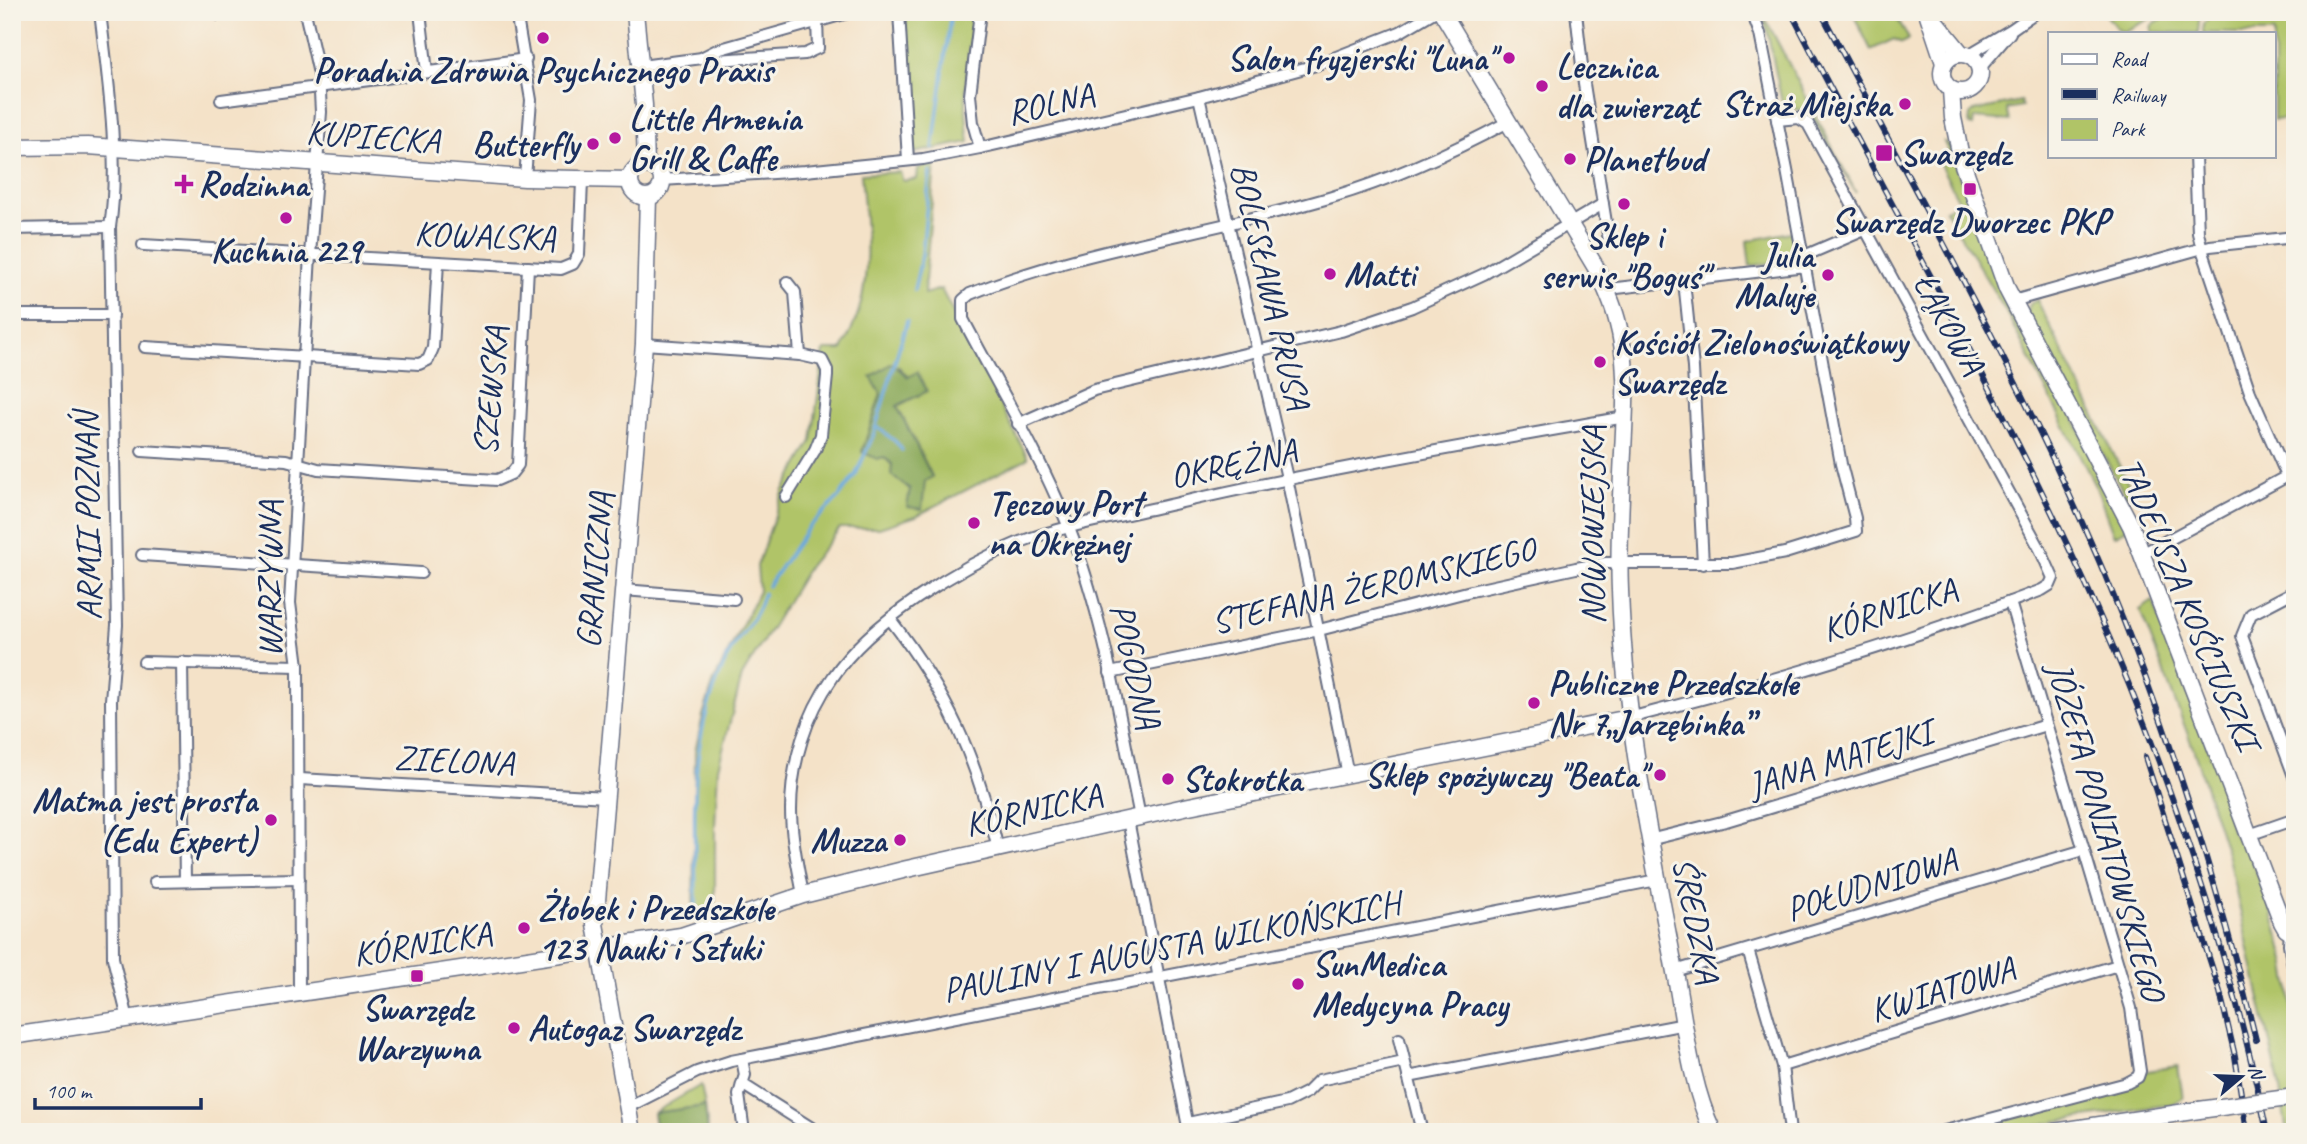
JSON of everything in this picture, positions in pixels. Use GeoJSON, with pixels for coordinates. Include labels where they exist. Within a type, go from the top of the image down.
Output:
{"type":"FeatureCollection","features":[{"type":"Feature","properties":{"kind":"street","name":"ARMII POZNAŃ"},"geometry":{"type":"LineString","coordinates":[[100,12],[114,199],[110,227],[117,625],[111,700],[113,958],[128,1019]]}},
{"type":"Feature","properties":{"kind":"street"},"geometry":{"type":"LineString","coordinates":[[219,15],[240,12]]}},
{"type":"Feature","properties":{"kind":"street","name":"WARZYWNA"},"geometry":{"type":"LineString","coordinates":[[299,994],[298,666],[290,603],[321,112],[320,87],[305,12]]}},
{"type":"Feature","properties":{"kind":"street"},"geometry":{"type":"LineString","coordinates":[[420,12],[427,72]]}},
{"type":"Feature","properties":{"kind":"street"},"geometry":{"type":"LineString","coordinates":[[516,12],[526,59],[532,109],[525,178]]}},
{"type":"Feature","properties":{"kind":"street"},"geometry":{"type":"LineString","coordinates":[[635,12],[646,164]]}},
{"type":"Feature","properties":{"kind":"street"},"geometry":{"type":"LineString","coordinates":[[702,58],[717,50],[812,19],[851,12]]}},
{"type":"Feature","properties":{"kind":"street"},"geometry":{"type":"LineString","coordinates":[[899,12],[908,160]]}},
{"type":"Feature","properties":{"kind":"street"},"geometry":{"type":"LineString","coordinates":[[980,12],[970,94],[973,123],[980,148]]}},
{"type":"Feature","properties":{"kind":"street","name":"ROLNA"},"geometry":{"type":"LineString","coordinates":[[662,180],[805,172],[908,160],[980,148],[1199,97],[1325,61],[1400,32],[1434,12]]}},
{"type":"Feature","properties":{"kind":"street","name":"NOWOWIEJSKA"},"geometry":{"type":"LineString","coordinates":[[1442,12],[1570,223],[1608,292],[1618,321],[1623,353],[1625,417],[1619,563],[1629,718]]}},
{"type":"Feature","properties":{"kind":"street"},"geometry":{"type":"LineString","coordinates":[[1576,12],[1584,84],[1609,240]]}},
{"type":"Feature","properties":{"kind":"street"},"geometry":{"type":"LineString","coordinates":[[1752,12],[1760,34],[1805,261]]}},
{"type":"Feature","properties":{"kind":"street"},"geometry":{"type":"LineString","coordinates":[[1980,68],[2020,17],[2036,12]]}},
{"type":"Feature","properties":{"kind":"street"},"geometry":{"type":"LineString","coordinates":[[1928,14],[1965,54],[1974,58],[1980,68],[1979,82],[1968,92],[1951,90],[1943,80],[1944,62],[1928,14]]}},
{"type":"Feature","properties":{"kind":"street"},"geometry":{"type":"LineString","coordinates":[[641,66],[702,58],[717,60],[811,52],[819,43],[812,19]]}},
{"type":"Feature","properties":{"kind":"street"},"geometry":{"type":"LineString","coordinates":[[1944,62],[2012,29]]}},
{"type":"Feature","properties":{"kind":"street"},"geometry":{"type":"LineString","coordinates":[[221,100],[526,59]]}},
{"type":"Feature","properties":{"kind":"street","name":"TADEUSZA KOŚCIUSZKI"},"geometry":{"type":"LineString","coordinates":[[1951,90],[1953,118],[1962,162],[2012,301],[2126,516],[2143,554],[2282,922],[2292,934],[2289,944],[2295,978]]}},
{"type":"Feature","properties":{"kind":"street"},"geometry":{"type":"LineString","coordinates":[[1957,129],[1968,92]]}},
{"type":"Feature","properties":{"kind":"street","name":"BOLESŁAWA PRUSA"},"geometry":{"type":"LineString","coordinates":[[1199,97],[1287,478],[1348,775]]}},
{"type":"Feature","properties":{"kind":"street","name":"ŁĄKOWA"},"geometry":{"type":"LineString","coordinates":[[1777,120],[1799,118],[1808,124],[2040,549],[2053,580]]}},
{"type":"Feature","properties":{"kind":"street"},"geometry":{"type":"LineString","coordinates":[[1227,224],[1309,204],[1369,185],[1443,155],[1508,122]]}},
{"type":"Feature","properties":{"kind":"street","name":"KUPIECKA"},"geometry":{"type":"LineString","coordinates":[[12,147],[54,145],[112,148],[525,178],[630,180]]}},
{"type":"Feature","properties":{"kind":"street"},"geometry":{"type":"LineString","coordinates":[[2143,554],[2291,474],[2250,392],[2202,249],[2195,158]]}},
{"type":"Feature","properties":{"kind":"street"},"geometry":{"type":"LineString","coordinates":[[646,164],[657,168],[662,180],[658,192],[648,197],[634,192],[630,180],[636,168],[646,164]]}},
{"type":"Feature","properties":{"kind":"street","name":"KOWALSKA"},"geometry":{"type":"LineString","coordinates":[[143,245],[561,269],[571,266],[579,254],[582,181]]}},
{"type":"Feature","properties":{"kind":"street","name":"GRANICZNA"},"geometry":{"type":"LineString","coordinates":[[632,1132],[595,924],[644,344],[648,197]]}},
{"type":"Feature","properties":{"kind":"street"},"geometry":{"type":"LineString","coordinates":[[1018,424],[1094,390],[1341,331],[1412,307],[1484,274],[1603,204]]}},
{"type":"Feature","properties":{"kind":"street","name":"POGODNA"},"geometry":{"type":"LineString","coordinates":[[1189,1127],[1159,977],[1110,673],[1094,604],[1069,528],[963,319],[962,303],[970,293],[1041,268],[1227,224]]}},
{"type":"Feature","properties":{"kind":"street"},"geometry":{"type":"LineString","coordinates":[[12,229],[110,227]]}},
{"type":"Feature","properties":{"kind":"street"},"geometry":{"type":"LineString","coordinates":[[1608,292],[1617,288],[1684,281],[1805,261],[1867,229]]}},
{"type":"Feature","properties":{"kind":"street"},"geometry":{"type":"LineString","coordinates":[[2012,301],[2217,245],[2295,237]]}},
{"type":"Feature","properties":{"kind":"street","name":"STEFANA ŻEROMSKIEGO"},"geometry":{"type":"LineString","coordinates":[[1110,673],[1319,630],[1538,575],[1619,563],[1732,563],[1812,546],[1856,531],[1856,518],[1843,472],[1805,261]]}},
{"type":"Feature","properties":{"kind":"street"},"geometry":{"type":"LineString","coordinates":[[145,347],[414,365],[428,360],[433,348],[438,262]]}},
{"type":"Feature","properties":{"kind":"street","name":"SZEWSKA"},"geometry":{"type":"LineString","coordinates":[[142,451],[286,460],[318,469],[497,480],[511,474],[518,465],[528,267]]}},
{"type":"Feature","properties":{"kind":"street"},"geometry":{"type":"LineString","coordinates":[[1684,281],[1693,368],[1703,564]]}},
{"type":"Feature","properties":{"kind":"street"},"geometry":{"type":"LineString","coordinates":[[787,282],[795,292],[800,355]]}},
{"type":"Feature","properties":{"kind":"street"},"geometry":{"type":"LineString","coordinates":[[12,315],[112,315]]}},
{"type":"Feature","properties":{"kind":"street"},"geometry":{"type":"LineString","coordinates":[[644,344],[800,355],[817,358],[824,364],[828,376],[821,435],[815,450],[786,497]]}},
{"type":"Feature","properties":{"kind":"street","name":"OKRĘŻNA"},"geometry":{"type":"LineString","coordinates":[[803,895],[793,841],[791,810],[795,770],[805,731],[820,698],[840,667],[890,619],[954,576],[1028,540],[1069,528],[1287,478],[1625,417]]}},
{"type":"Feature","properties":{"kind":"street"},"geometry":{"type":"LineString","coordinates":[[142,555],[421,573]]}},
{"type":"Feature","properties":{"kind":"street","name":"KÓRNICKA"},"geometry":{"type":"LineString","coordinates":[[12,1036],[691,933],[803,895],[998,849],[1629,718],[1834,660],[2010,602],[2047,588],[2053,580]]}},
{"type":"Feature","properties":{"kind":"street"},"geometry":{"type":"LineString","coordinates":[[624,590],[734,599]]}},
{"type":"Feature","properties":{"kind":"street"},"geometry":{"type":"LineString","coordinates":[[2295,591],[2251,614],[2242,636],[2295,779]]}},
{"type":"Feature","properties":{"kind":"street","name":"JÓZEFA PONIATOWSKIEGO"},"geometry":{"type":"LineString","coordinates":[[1941,1132],[2127,1083],[2138,1077],[2140,1071],[2134,1018],[2010,602]]}},
{"type":"Feature","properties":{"kind":"street"},"geometry":{"type":"LineString","coordinates":[[890,619],[940,691],[966,745],[978,775],[998,849]]}},
{"type":"Feature","properties":{"kind":"street"},"geometry":{"type":"LineString","coordinates":[[144,662],[298,666]]}},
{"type":"Feature","properties":{"kind":"street"},"geometry":{"type":"LineString","coordinates":[[182,662],[185,881]]}},
{"type":"Feature","properties":{"kind":"street","name":"ŚREDZKA"},"geometry":{"type":"LineString","coordinates":[[1629,718],[1649,841],[1685,1024],[1701,1100],[1713,1132]]}},
{"type":"Feature","properties":{"kind":"street","name":"JANA MATEJKI"},"geometry":{"type":"LineString","coordinates":[[1649,841],[1739,817],[2046,725]]}},
{"type":"Feature","properties":{"kind":"street","name":"ZIELONA"},"geometry":{"type":"LineString","coordinates":[[300,779],[606,797]]}},
{"type":"Feature","properties":{"kind":"street"},"geometry":{"type":"LineString","coordinates":[[2249,835],[2295,819]]}},
{"type":"Feature","properties":{"kind":"street","name":"POŁUDNIOWA"},"geometry":{"type":"LineString","coordinates":[[1675,971],[2084,850]]}},
{"type":"Feature","properties":{"kind":"street"},"geometry":{"type":"LineString","coordinates":[[155,882],[299,879]]}},
{"type":"Feature","properties":{"kind":"street","name":"PAULINY I AUGUSTA WILKOŃSKICH"},"geometry":{"type":"LineString","coordinates":[[628,1107],[697,1072],[742,1059],[1657,880]]}},
{"type":"Feature","properties":{"kind":"street"},"geometry":{"type":"LineString","coordinates":[[1748,950],[1782,1066],[1790,1132]]}},
{"type":"Feature","properties":{"kind":"street","name":"KWIATOWA"},"geometry":{"type":"LineString","coordinates":[[1782,1066],[2118,965]]}},
{"type":"Feature","properties":{"kind":"street"},"geometry":{"type":"LineString","coordinates":[[1408,1077],[1685,1024]]}},
{"type":"Feature","properties":{"kind":"street"},"geometry":{"type":"LineString","coordinates":[[1399,1039],[1422,1132]]}},
{"type":"Feature","properties":{"kind":"street"},"geometry":{"type":"LineString","coordinates":[[742,1059],[744,1075],[739,1095],[744,1132]]}},
{"type":"Feature","properties":{"kind":"street"},"geometry":{"type":"LineString","coordinates":[[1189,1127],[1287,1102],[1307,1092],[1319,1080],[1404,1062]]}},
{"type":"Feature","properties":{"kind":"street"},"geometry":{"type":"LineString","coordinates":[[742,1084],[814,1129]]}},
{"type":"Feature","properties":{"kind":"street"},"geometry":{"type":"LineString","coordinates":[[2054,1132],[2295,1097]]}},
{"type":"Feature","properties":{"kind":"green space"},"geometry":{"type":"Polygon","coordinates":[[[905,12],[974,12],[966,93],[969,142],[913,153],[905,12]]]}},
{"type":"Feature","properties":{"kind":"green space"},"geometry":{"type":"Polygon","coordinates":[[[1761,12],[1856,193],[1813,118],[1806,111],[1786,107],[1782,103],[1761,12]]]}},
{"type":"Feature","properties":{"kind":"green space"},"geometry":{"type":"Polygon","coordinates":[[[1852,12],[1897,18],[1909,39],[1902,43],[1894,39],[1871,50],[1852,12]]]}},
{"type":"Feature","properties":{"kind":"green space"},"geometry":{"type":"Polygon","coordinates":[[[2104,12],[2164,12],[2123,32],[2117,29],[2104,12]]]}},
{"type":"Feature","properties":{"kind":"green space"},"geometry":{"type":"Polygon","coordinates":[[[2177,12],[2200,12],[2198,32],[2151,32],[2152,25],[2177,12]]]}},
{"type":"Feature","properties":{"kind":"green space"},"geometry":{"type":"Polygon","coordinates":[[[2208,12],[2295,12],[2295,118],[2276,120],[2276,32],[2203,32],[2203,23],[2207,21],[2208,12]]]}},
{"type":"Feature","properties":{"kind":"green space"},"geometry":{"type":"Polygon","coordinates":[[[2021,101],[2022,106],[2007,109],[2010,121],[1974,118],[1973,126],[1969,125],[1974,111],[2021,101]]]}},
{"type":"Feature","properties":{"kind":"green space"},"geometry":{"type":"Polygon","coordinates":[[[1944,142],[1952,149],[1960,178],[2127,529],[2114,536],[2096,487],[2006,312],[1945,209],[1959,201],[1938,160],[1949,153],[1944,142]]]}},
{"type":"Feature","properties":{"kind":"green space"},"geometry":{"type":"Polygon","coordinates":[[[935,164],[924,294],[941,289],[1028,458],[916,516],[879,528],[840,528],[809,566],[742,676],[718,768],[715,913],[693,919],[695,752],[703,715],[714,681],[759,591],[757,566],[784,490],[812,441],[824,350],[842,350],[859,310],[866,260],[861,174],[900,172],[903,181],[917,179],[918,168],[935,164]],[[898,366],[881,394],[862,452],[884,457],[892,465],[892,475],[910,489],[932,476],[897,406],[926,391],[917,372],[908,377],[898,366]]]}},
{"type":"Feature","properties":{"kind":"green space"},"geometry":{"type":"Polygon","coordinates":[[[1791,232],[1795,252],[1788,261],[1750,266],[1747,241],[1791,232]]]}},
{"type":"Feature","properties":{"kind":"green space"},"geometry":{"type":"Polygon","coordinates":[[[2037,300],[2132,491],[2125,495],[2027,312],[2030,304],[2037,300]]]}},
{"type":"Feature","properties":{"kind":"green space"},"geometry":{"type":"Polygon","coordinates":[[[892,363],[908,377],[917,372],[927,391],[897,406],[932,477],[925,481],[922,509],[907,507],[910,489],[891,475],[892,464],[884,457],[877,459],[862,452],[881,394],[871,377],[892,363]]]}},
{"type":"Feature","properties":{"kind":"green space"},"geometry":{"type":"Polygon","coordinates":[[[2153,601],[2227,797],[2230,826],[2236,838],[2247,848],[2280,940],[2292,1011],[2295,1132],[2287,1132],[2279,1083],[2228,857],[2193,748],[2140,610],[2153,601]]]}},
{"type":"Feature","properties":{"kind":"green space"},"geometry":{"type":"Polygon","coordinates":[[[2178,1066],[2183,1098],[2173,1104],[2057,1121],[2004,1132],[1954,1132],[2134,1082],[2142,1072],[2178,1066]]]}},
{"type":"Feature","properties":{"kind":"green space"},"geometry":{"type":"Polygon","coordinates":[[[701,1085],[705,1106],[653,1113],[701,1085]]]}},
{"type":"Feature","properties":{"kind":"green space"},"geometry":{"type":"Polygon","coordinates":[[[705,1106],[708,1132],[656,1132],[653,1113],[705,1106]]]}},
{"type":"Feature","properties":{"kind":"waterway"},"geometry":{"type":"LineString","coordinates":[[933,148],[951,12]]}},
{"type":"Feature","properties":{"kind":"waterway"},"geometry":{"type":"LineString","coordinates":[[914,290],[922,255],[930,171]]}},
{"type":"Feature","properties":{"kind":"waterway"},"geometry":{"type":"LineString","coordinates":[[768,586],[808,528],[839,497],[856,474],[873,436],[907,321]]}},
{"type":"Feature","properties":{"kind":"waterway"},"geometry":{"type":"LineString","coordinates":[[876,426],[902,450]]}},
{"type":"Feature","properties":{"kind":"waterway"},"geometry":{"type":"LineString","coordinates":[[696,914],[695,808],[702,729],[722,669],[764,593]]}},
{"type":"Feature","properties":{"kind":"railway"},"geometry":{"type":"LineString","coordinates":[[1791,12],[2020,448],[2119,660],[2170,792],[2215,928],[2252,1064],[2267,1132]]}},
{"type":"Feature","properties":{"kind":"railway"},"geometry":{"type":"LineString","coordinates":[[1821,12],[2005,361],[2105,575],[2150,689],[2190,804],[2256,1040]]}},
{"type":"Feature","properties":{"kind":"railway"},"geometry":{"type":"LineString","coordinates":[[2145,757],[2220,992],[2235,1056],[2247,1132]]}},
{"type":"Feature","properties":{"kind":"place","name":"Poradnia Zdrowia Psychicznego Praxis"},"geometry":{"type":"Point","coordinates":[543,38]}},
{"type":"Feature","properties":{"kind":"place","name":"Salon fryzjerski \"Luna\""},"geometry":{"type":"Point","coordinates":[1509,58]}},
{"type":"Feature","properties":{"kind":"place","name":"Lecznica dla zwierząt"},"geometry":{"type":"Point","coordinates":[1542,86]}},
{"type":"Feature","properties":{"kind":"place","name":"Straż Miejska"},"geometry":{"type":"Point","coordinates":[1905,104]}},
{"type":"Feature","properties":{"kind":"place","name":"Little Armenia Grill & Caffe"},"geometry":{"type":"Point","coordinates":[615,138]}},
{"type":"Feature","properties":{"kind":"place","name":"Butterfly"},"geometry":{"type":"Point","coordinates":[593,144]}},
{"type":"Feature","properties":{"kind":"place","name":"Swarzędz"},"geometry":{"type":"Point","coordinates":[1884,153]}},
{"type":"Feature","properties":{"kind":"place","name":"Planetbud"},"geometry":{"type":"Point","coordinates":[1570,159]}},
{"type":"Feature","properties":{"kind":"place","name":"Rodzinna"},"geometry":{"type":"Point","coordinates":[184,184]}},
{"type":"Feature","properties":{"kind":"place","name":"Swarzędz Dworzec PKP"},"geometry":{"type":"Point","coordinates":[1970,189]}},
{"type":"Feature","properties":{"kind":"place","name":"Sklep i serwis \"Boguś\""},"geometry":{"type":"Point","coordinates":[1624,204]}},
{"type":"Feature","properties":{"kind":"place","name":"Kuchnia 229"},"geometry":{"type":"Point","coordinates":[286,218]}},
{"type":"Feature","properties":{"kind":"place","name":"Matti"},"geometry":{"type":"Point","coordinates":[1330,274]}},
{"type":"Feature","properties":{"kind":"place","name":"Julia Maluje"},"geometry":{"type":"Point","coordinates":[1828,275]}},
{"type":"Feature","properties":{"kind":"place","name":"Kościół Zielonoświątkowy Swarzędz"},"geometry":{"type":"Point","coordinates":[1600,362]}},
{"type":"Feature","properties":{"kind":"place","name":"Tęczowy Port na Okrężnej"},"geometry":{"type":"Point","coordinates":[974,523]}},
{"type":"Feature","properties":{"kind":"place","name":"Publiczne Przedszkole Nr 7„Jarzębinka”"},"geometry":{"type":"Point","coordinates":[1534,703]}},
{"type":"Feature","properties":{"kind":"place","name":"Sklep spożywczy \"Beata\""},"geometry":{"type":"Point","coordinates":[1660,775]}},
{"type":"Feature","properties":{"kind":"place","name":"Stokrotka"},"geometry":{"type":"Point","coordinates":[1168,779]}},
{"type":"Feature","properties":{"kind":"place","name":"Matma jest prosta (Edu Expert)"},"geometry":{"type":"Point","coordinates":[271,820]}},
{"type":"Feature","properties":{"kind":"place","name":"Muzza"},"geometry":{"type":"Point","coordinates":[900,840]}},
{"type":"Feature","properties":{"kind":"place","name":"Żłobek i Przedszkole 123 Nauki i Sztuki"},"geometry":{"type":"Point","coordinates":[524,928]}},
{"type":"Feature","properties":{"kind":"place","name":"Swarzędz Warzywna"},"geometry":{"type":"Point","coordinates":[417,976]}},
{"type":"Feature","properties":{"kind":"place","name":"SunMedica Medycyna Pracy"},"geometry":{"type":"Point","coordinates":[1298,984]}},
{"type":"Feature","properties":{"kind":"place","name":"Autogaz Swarzędz"},"geometry":{"type":"Point","coordinates":[514,1028]}}]}
